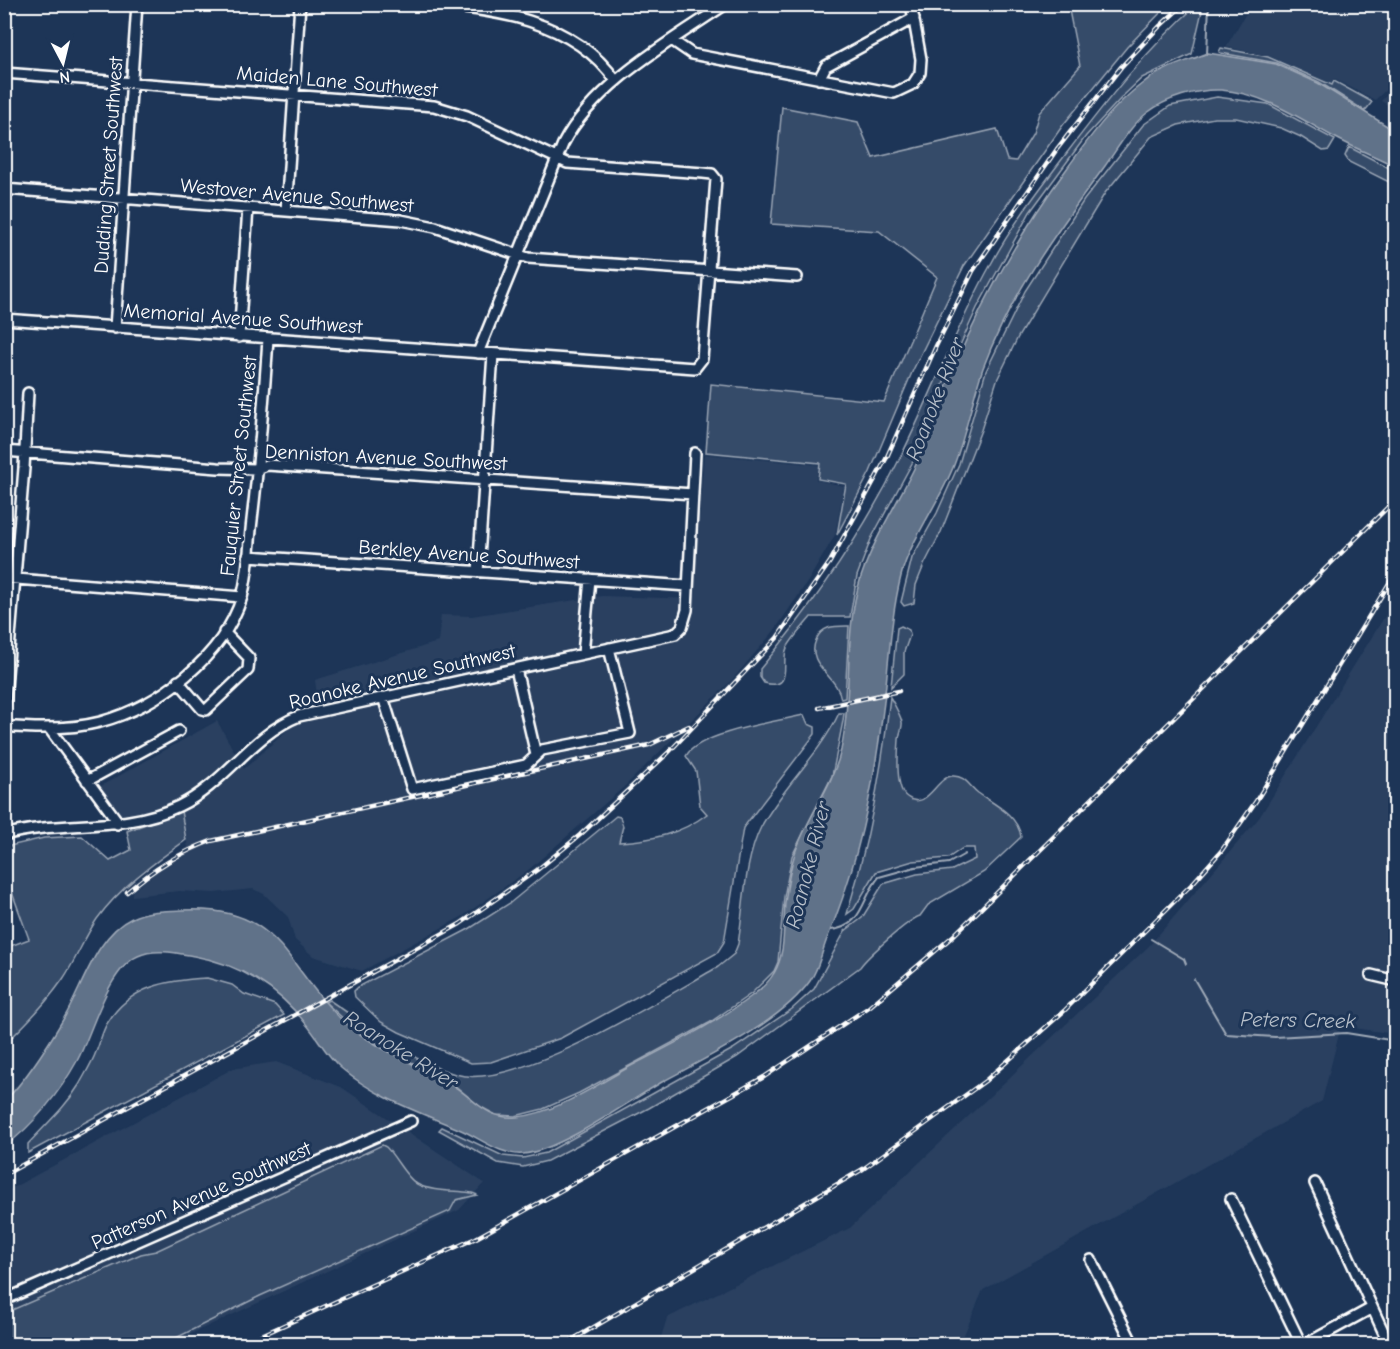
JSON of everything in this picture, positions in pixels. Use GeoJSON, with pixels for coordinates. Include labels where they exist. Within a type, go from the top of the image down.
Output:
{"type":"FeatureCollection","features":[{"type":"Feature","properties":{"kind":"street","name":"Dudding Street Southwest"},"geometry":{"type":"LineString","coordinates":[[115,328],[137,4]]}},
{"type":"Feature","properties":{"kind":"street"},"geometry":{"type":"LineString","coordinates":[[286,211],[300,4]]}},
{"type":"Feature","properties":{"kind":"street"},"geometry":{"type":"LineString","coordinates":[[423,4],[450,5],[510,14],[546,27],[591,55],[616,81]]}},
{"type":"Feature","properties":{"kind":"street"},"geometry":{"type":"LineString","coordinates":[[478,353],[557,160],[578,118],[616,81],[726,4]]}},
{"type":"Feature","properties":{"kind":"street"},"geometry":{"type":"LineString","coordinates":[[673,41],[692,54],[886,93],[901,91],[913,84],[921,66],[911,4]]}},
{"type":"Feature","properties":{"kind":"street"},"geometry":{"type":"LineString","coordinates":[[819,79],[826,66],[914,18]]}},
{"type":"Feature","properties":{"kind":"street","name":"Maiden Lane Southwest"},"geometry":{"type":"LineString","coordinates":[[4,73],[417,104],[454,111],[557,160],[573,164],[712,174],[716,178],[709,271]]}},
{"type":"Feature","properties":{"kind":"street","name":"Westover Avenue Southwest"},"geometry":{"type":"LineString","coordinates":[[4,189],[411,221],[435,226],[519,256],[797,277]]}},
{"type":"Feature","properties":{"kind":"street","name":"Fauquier Street Southwest"},"geometry":{"type":"LineString","coordinates":[[239,337],[248,208]]}},
{"type":"Feature","properties":{"kind":"street"},"geometry":{"type":"LineString","coordinates":[[478,572],[493,354],[688,368],[698,366],[702,359],[709,271]]}},
{"type":"Feature","properties":{"kind":"street","name":"Memorial Avenue Southwest"},"geometry":{"type":"LineString","coordinates":[[4,319],[493,354]]}},
{"type":"Feature","properties":{"kind":"street","name":"Fauquier Street Southwest"},"geometry":{"type":"LineString","coordinates":[[4,726],[49,728],[86,724],[116,717],[152,699],[178,681],[199,663],[224,632],[242,597],[258,468],[268,339]]}},
{"type":"Feature","properties":{"kind":"street"},"geometry":{"type":"LineString","coordinates":[[4,711],[27,393]]}},
{"type":"Feature","properties":{"kind":"street","name":"Denniston Avenue Southwest"},"geometry":{"type":"LineString","coordinates":[[4,451],[218,468],[258,468],[267,465],[693,494]]}},
{"type":"Feature","properties":{"kind":"street","name":"Roanoke Avenue Southwest"},"geometry":{"type":"LineString","coordinates":[[4,834],[50,827],[117,824],[159,814],[186,802],[269,731],[298,716],[671,636],[678,632],[685,621],[695,453]]}},
{"type":"Feature","properties":{"kind":"street","name":"Berkley Avenue Southwest"},"geometry":{"type":"LineString","coordinates":[[248,556],[688,586]]}},
{"type":"Feature","properties":{"kind":"street"},"geometry":{"type":"LineString","coordinates":[[4,578],[242,597]]}},
{"type":"Feature","properties":{"kind":"street"},"geometry":{"type":"LineString","coordinates":[[583,654],[590,579]]}},
{"type":"Feature","properties":{"kind":"street"},"geometry":{"type":"LineString","coordinates":[[178,681],[202,709],[206,710],[248,670],[249,658],[224,632]]}},
{"type":"Feature","properties":{"kind":"street"},"geometry":{"type":"LineString","coordinates":[[383,697],[412,789],[526,765],[542,750],[630,733],[609,648]]}},
{"type":"Feature","properties":{"kind":"street"},"geometry":{"type":"LineString","coordinates":[[516,669],[536,755]]}},
{"type":"Feature","properties":{"kind":"street"},"geometry":{"type":"LineString","coordinates":[[49,728],[115,818],[117,824]]}},
{"type":"Feature","properties":{"kind":"street"},"geometry":{"type":"LineString","coordinates":[[87,781],[179,731]]}},
{"type":"Feature","properties":{"kind":"street"},"geometry":{"type":"LineString","coordinates":[[1371,975],[1395,981]]}},
{"type":"Feature","properties":{"kind":"street","name":"Patterson Avenue Southwest"},"geometry":{"type":"LineString","coordinates":[[4,1300],[411,1121]]}},
{"type":"Feature","properties":{"kind":"street"},"geometry":{"type":"LineString","coordinates":[[1315,1183],[1389,1344]]}},
{"type":"Feature","properties":{"kind":"street"},"geometry":{"type":"LineString","coordinates":[[1231,1199],[1301,1344]]}},
{"type":"Feature","properties":{"kind":"street"},"geometry":{"type":"LineString","coordinates":[[1091,1260],[1133,1344]]}},
{"type":"Feature","properties":{"kind":"street"},"geometry":{"type":"LineString","coordinates":[[1306,1344],[1372,1308]]}},
{"type":"Feature","properties":{"kind":"shaded area"},"geometry":{"type":"Polygon","coordinates":[[[1198,4],[1201,5],[1202,11],[1192,54],[1142,78],[1124,95],[1086,136],[1030,212],[977,308],[947,374],[917,454],[871,539],[857,576],[850,617],[811,617],[787,648],[783,679],[780,683],[764,683],[760,677],[760,669],[819,593],[872,511],[913,431],[966,312],[1007,237],[1026,208],[1112,95],[1179,21],[1198,4]]]}},
{"type":"Feature","properties":{"kind":"shaded area"},"geometry":{"type":"Polygon","coordinates":[[[1068,5],[1168,5],[1127,47],[1063,125],[964,266],[913,370],[870,472],[837,535],[846,484],[818,479],[820,463],[706,452],[711,384],[884,402],[937,277],[879,231],[771,224],[782,107],[858,122],[873,158],[997,129],[1007,160],[1016,161],[1033,133],[1039,113],[1080,66],[1068,5]]]}},
{"type":"Feature","properties":{"kind":"shaded area"},"geometry":{"type":"Polygon","coordinates":[[[1257,5],[1395,5],[1395,81],[1375,100],[1334,79],[1332,84],[1269,56],[1226,47],[1245,15],[1257,5]]]}},
{"type":"Feature","properties":{"kind":"shaded area"},"geometry":{"type":"Polygon","coordinates":[[[1221,48],[1268,57],[1332,85],[1334,81],[1372,102],[1365,111],[1319,82],[1277,63],[1221,53],[1219,52],[1221,48]]]}},
{"type":"Feature","properties":{"kind":"shaded area"},"geometry":{"type":"Polygon","coordinates":[[[1395,87],[1395,109],[1381,101],[1395,87]]]}},
{"type":"Feature","properties":{"kind":"shaded area"},"geometry":{"type":"Polygon","coordinates":[[[1217,97],[1268,104],[1335,140],[1329,150],[1323,151],[1281,128],[1236,118],[1214,118],[1178,125],[1151,137],[1105,193],[1018,337],[997,380],[981,430],[941,532],[916,585],[914,603],[904,606],[901,602],[912,558],[937,513],[959,464],[986,371],[1025,291],[1084,200],[1143,125],[1170,106],[1217,97]]]}},
{"type":"Feature","properties":{"kind":"shaded area"},"geometry":{"type":"Polygon","coordinates":[[[1349,147],[1395,171],[1395,185],[1349,162],[1345,156],[1349,147]]]}},
{"type":"Feature","properties":{"kind":"shaded area"},"geometry":{"type":"Polygon","coordinates":[[[704,454],[819,465],[816,480],[844,486],[835,535],[808,581],[774,631],[731,681],[625,786],[527,871],[463,916],[362,971],[313,956],[295,940],[288,917],[264,894],[253,889],[214,893],[179,891],[132,896],[132,892],[155,873],[189,853],[181,812],[127,831],[101,786],[217,721],[244,769],[318,703],[315,680],[438,642],[441,615],[472,616],[602,596],[693,599],[704,454]]]}},
{"type":"Feature","properties":{"kind":"shaded area"},"geometry":{"type":"Polygon","coordinates":[[[1395,600],[1395,1034],[1341,1026],[1322,1101],[983,1290],[960,1344],[659,1344],[667,1318],[850,1228],[1149,946],[1259,818],[1395,600]]]}},
{"type":"Feature","properties":{"kind":"shaded area"},"geometry":{"type":"Polygon","coordinates":[[[834,626],[849,626],[845,698],[841,699],[839,691],[818,664],[814,649],[816,640],[825,629],[834,626]]]}},
{"type":"Feature","properties":{"kind":"shaded area"},"geometry":{"type":"Polygon","coordinates":[[[901,626],[909,630],[910,635],[904,652],[904,674],[891,687],[897,628],[901,626]]]}},
{"type":"Feature","properties":{"kind":"shaded area"},"geometry":{"type":"Polygon","coordinates":[[[890,697],[902,722],[898,771],[903,793],[914,800],[920,800],[946,778],[960,777],[1010,816],[1019,829],[1021,837],[984,872],[928,905],[920,916],[888,939],[860,967],[737,1057],[649,1108],[547,1161],[523,1167],[498,1163],[439,1130],[442,1127],[503,1156],[523,1158],[546,1153],[733,1049],[792,1009],[814,989],[845,931],[862,918],[883,884],[917,874],[952,870],[975,859],[974,848],[963,848],[948,858],[913,861],[876,872],[854,909],[847,914],[874,806],[890,697]]]}},
{"type":"Feature","properties":{"kind":"shaded area"},"geometry":{"type":"Polygon","coordinates":[[[839,713],[844,713],[832,776],[792,856],[784,897],[778,962],[774,971],[752,993],[709,1023],[579,1093],[543,1109],[515,1116],[496,1115],[481,1107],[449,1081],[385,1049],[356,1030],[325,1002],[329,1000],[389,1042],[437,1068],[455,1074],[481,1076],[513,1070],[550,1056],[627,1019],[718,967],[734,954],[738,944],[745,884],[755,840],[770,812],[822,743],[839,713]]]}},
{"type":"Feature","properties":{"kind":"shaded area"},"geometry":{"type":"Polygon","coordinates":[[[804,715],[808,724],[815,727],[815,734],[743,828],[724,942],[717,953],[561,1038],[491,1062],[471,1063],[399,1032],[381,1022],[355,997],[354,991],[358,987],[469,929],[510,903],[616,816],[620,817],[623,826],[619,842],[666,835],[697,821],[707,814],[700,806],[696,771],[686,756],[693,748],[740,729],[804,715]]]}},
{"type":"Feature","properties":{"kind":"shaded area"},"geometry":{"type":"Polygon","coordinates":[[[181,811],[186,840],[138,876],[106,907],[92,926],[68,972],[37,1011],[8,1041],[4,1031],[5,948],[29,939],[5,873],[5,847],[44,838],[82,836],[110,861],[131,850],[127,831],[181,811]]]}},
{"type":"Feature","properties":{"kind":"shaded area"},"geometry":{"type":"Polygon","coordinates":[[[207,978],[232,985],[244,994],[275,1005],[284,1015],[28,1153],[28,1144],[74,1093],[94,1056],[106,1026],[127,1000],[164,983],[207,978]]]}},
{"type":"Feature","properties":{"kind":"shaded area"},"geometry":{"type":"Polygon","coordinates":[[[276,1062],[341,1087],[484,1183],[459,1210],[169,1344],[5,1344],[5,1192],[232,1069],[276,1062]]]}},
{"type":"Feature","properties":{"kind":"shaded area"},"geometry":{"type":"Polygon","coordinates":[[[382,1145],[417,1184],[433,1189],[477,1195],[456,1200],[450,1211],[260,1296],[164,1344],[5,1344],[5,1313],[141,1254],[156,1251],[382,1145]]]}},
{"type":"Feature","properties":{"kind":"water","name":"Roanoke River"},"geometry":{"type":"Polygon","coordinates":[[[1208,53],[1276,64],[1318,83],[1395,131],[1395,166],[1266,101],[1221,90],[1192,93],[1163,103],[1141,118],[1124,138],[1053,238],[1007,314],[983,368],[954,465],[905,562],[894,609],[879,739],[856,856],[818,966],[810,981],[781,1011],[742,1038],[662,1082],[574,1135],[538,1151],[515,1154],[398,1104],[354,1079],[331,1058],[295,1011],[256,979],[211,960],[173,953],[151,952],[127,963],[118,974],[102,1003],[83,1049],[63,1085],[36,1118],[5,1146],[5,1101],[51,1040],[92,962],[109,936],[132,918],[150,912],[216,911],[243,918],[263,930],[280,945],[327,1005],[349,1026],[387,1051],[442,1079],[490,1113],[498,1116],[517,1117],[532,1114],[575,1098],[708,1025],[762,988],[774,973],[780,957],[786,897],[795,853],[832,777],[841,750],[847,707],[852,620],[861,577],[873,546],[919,458],[952,372],[977,318],[1034,216],[1102,122],[1122,101],[1150,78],[1166,69],[1208,53]]]}},
{"type":"Feature","properties":{"kind":"waterway"},"geometry":{"type":"LineString","coordinates":[[1207,54],[1209,4]]}},
{"type":"Feature","properties":{"kind":"waterway","name":"Peters Creek"},"geometry":{"type":"LineString","coordinates":[[831,930],[842,928],[856,917],[879,877],[915,867],[949,863],[965,854]]}},
{"type":"Feature","properties":{"kind":"waterway","name":"Peters Creek"},"geometry":{"type":"LineString","coordinates":[[1151,939],[1184,959],[1186,964]]}},
{"type":"Feature","properties":{"kind":"waterway","name":"Peters Creek"},"geometry":{"type":"LineString","coordinates":[[1194,979],[1226,1034],[1275,1037],[1346,1033],[1396,1041]]}},
{"type":"Feature","properties":{"kind":"railway"},"geometry":{"type":"LineString","coordinates":[[4,1175],[460,924],[537,870],[580,835],[669,752],[777,638],[830,562],[886,459],[936,346],[973,271],[1057,149],[1121,67],[1184,4]]}},
{"type":"Feature","properties":{"kind":"railway"},"geometry":{"type":"LineString","coordinates":[[242,1344],[476,1238],[764,1077],[869,1007],[953,936],[1396,499]]}},
{"type":"Feature","properties":{"kind":"railway"},"geometry":{"type":"LineString","coordinates":[[565,1344],[863,1169],[985,1081],[1064,1011],[1192,884],[1222,850],[1256,801],[1396,572]]}},
{"type":"Feature","properties":{"kind":"railway"},"geometry":{"type":"LineString","coordinates":[[819,708],[899,691]]}},
{"type":"Feature","properties":{"kind":"railway"},"geometry":{"type":"LineString","coordinates":[[127,892],[166,863],[211,841],[649,745],[689,726]]}}]}
